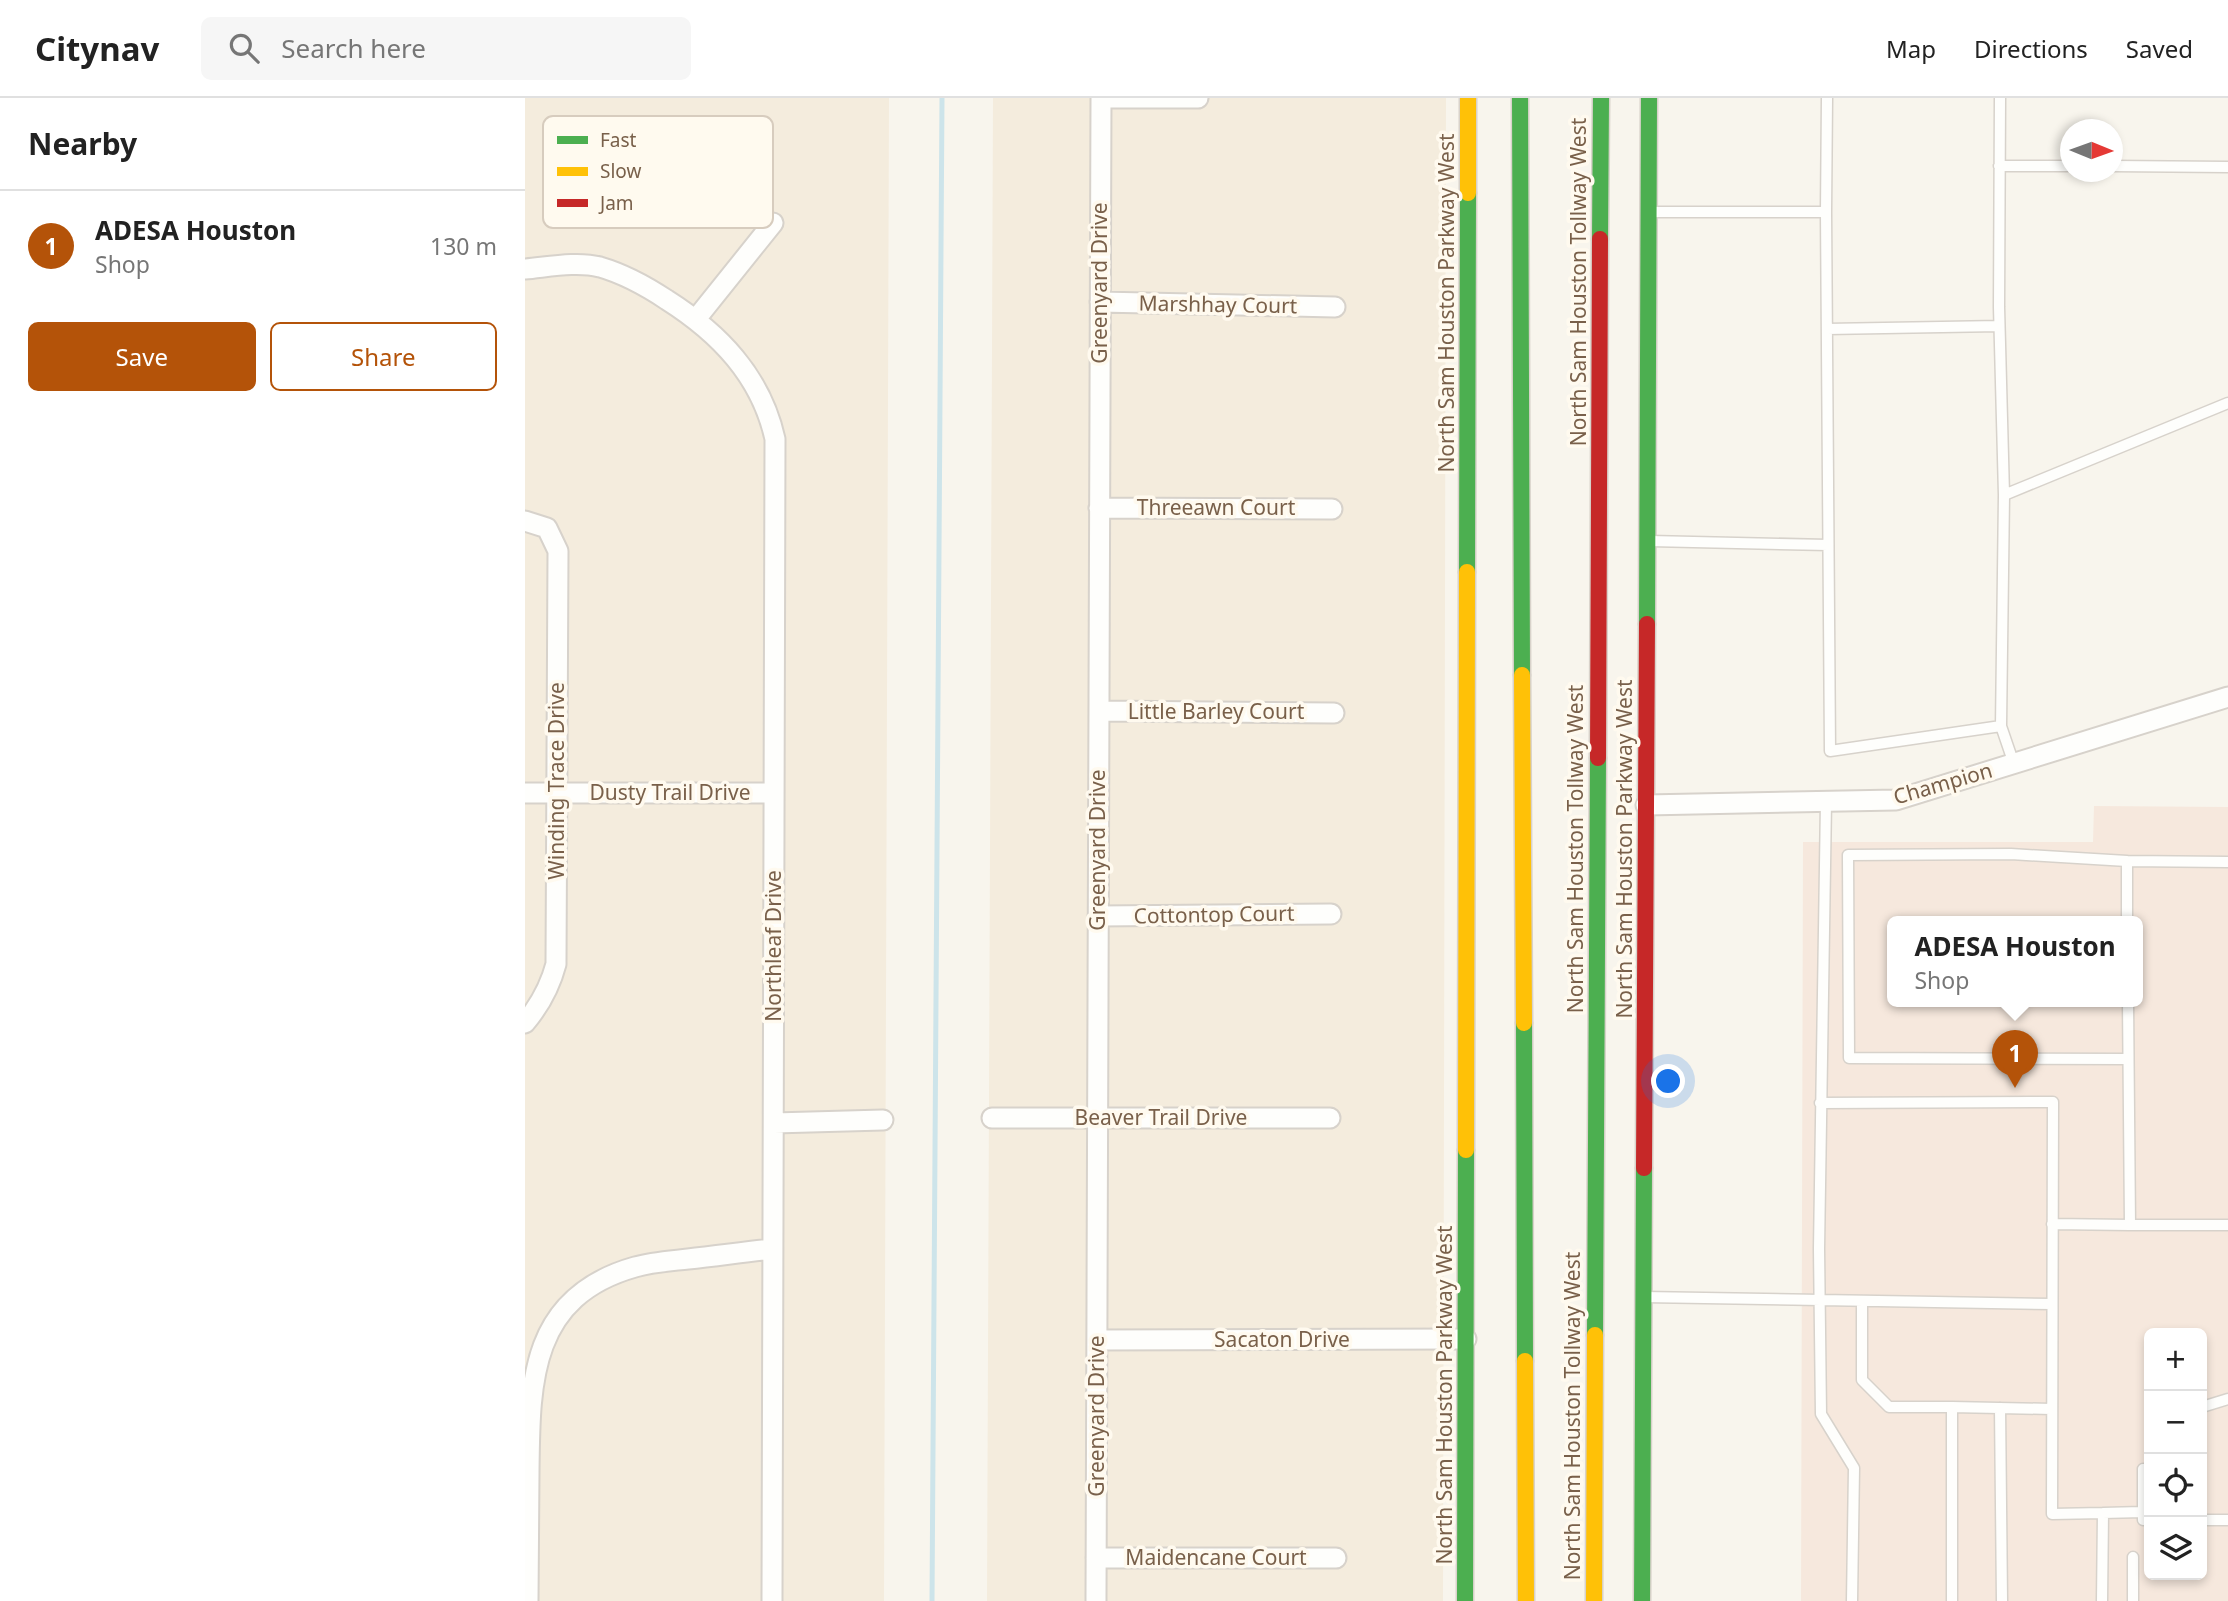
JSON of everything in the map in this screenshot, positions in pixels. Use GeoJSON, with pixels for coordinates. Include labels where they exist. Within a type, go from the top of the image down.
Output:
{"type":"FeatureCollection","features":[{"type":"Feature","properties":{"kind":"main road","name":"North Sam Houston Parkway West"},"geometry":{"type":"LineString","coordinates":[[1465,1601],[1468,98]]}},
{"type":"Feature","properties":{"kind":"main road"},"geometry":{"type":"LineString","coordinates":[[1520,98],[1526,1601]]}},
{"type":"Feature","properties":{"kind":"main road","name":"North Sam Houston Tollway West"},"geometry":{"type":"LineString","coordinates":[[1594,1601],[1601,98]]}},
{"type":"Feature","properties":{"kind":"main road","name":"North Sam Houston Parkway West"},"geometry":{"type":"LineString","coordinates":[[1642,1601],[1649,98]]}},
{"type":"Feature","properties":{"kind":"street"},"geometry":{"type":"LineString","coordinates":[[1101,98],[1198,98]]}},
{"type":"Feature","properties":{"kind":"street","name":"Greenyard Drive"},"geometry":{"type":"LineString","coordinates":[[1096,1601],[1101,98]]}},
{"type":"Feature","properties":{"kind":"street"},"geometry":{"type":"LineString","coordinates":[[696,318],[769,228]]}},
{"type":"Feature","properties":{"kind":"street","name":"Northleaf Drive"},"geometry":{"type":"LineString","coordinates":[[525,269],[598,267],[642,284],[696,318],[729,350],[751,377],[770,417],[775,439],[772,1601]]}},
{"type":"Feature","properties":{"kind":"street","name":"Marshhay Court"},"geometry":{"type":"LineString","coordinates":[[1100,302],[1335,307]]}},
{"type":"Feature","properties":{"kind":"street","name":"Threeawn Court"},"geometry":{"type":"LineString","coordinates":[[1099,508],[1332,509]]}},
{"type":"Feature","properties":{"kind":"street","name":"Winding Trace Drive"},"geometry":{"type":"LineString","coordinates":[[525,521],[547,528],[558,551],[556,964],[540,1004],[525,1023]]}},
{"type":"Feature","properties":{"kind":"street","name":"Champion"},"geometry":{"type":"LineString","coordinates":[[1646,805],[1896,800],[2228,697]]}},
{"type":"Feature","properties":{"kind":"street","name":"Little Barley Court"},"geometry":{"type":"LineString","coordinates":[[1099,712],[1334,713]]}},
{"type":"Feature","properties":{"kind":"street","name":"Dusty Trail Drive"},"geometry":{"type":"LineString","coordinates":[[525,793],[774,793]]}},
{"type":"Feature","properties":{"kind":"street","name":"Cottontop Court"},"geometry":{"type":"LineString","coordinates":[[1098,916],[1331,914]]}},
{"type":"Feature","properties":{"kind":"street","name":"Beaver Trail Drive"},"geometry":{"type":"LineString","coordinates":[[992,1118],[1330,1118]]}},
{"type":"Feature","properties":{"kind":"street"},"geometry":{"type":"LineString","coordinates":[[774,1123],[883,1120]]}},
{"type":"Feature","properties":{"kind":"street"},"geometry":{"type":"LineString","coordinates":[[527,1601],[530,1402],[537,1361],[553,1323],[580,1294],[615,1274],[634,1267],[654,1262],[772,1249]]}},
{"type":"Feature","properties":{"kind":"street","name":"Sacaton Drive"},"geometry":{"type":"LineString","coordinates":[[1097,1340],[1466,1339]]}},
{"type":"Feature","properties":{"kind":"street","name":"Maidencane Court"},"geometry":{"type":"LineString","coordinates":[[1096,1558],[1336,1558]]}},
{"type":"Feature","properties":{"kind":"lane"},"geometry":{"type":"LineString","coordinates":[[1827,98],[1830,751],[2001,726]]}},
{"type":"Feature","properties":{"kind":"lane"},"geometry":{"type":"LineString","coordinates":[[2000,98],[1999,326],[2004,495],[2001,726],[2014,764]]}},
{"type":"Feature","properties":{"kind":"lane"},"geometry":{"type":"LineString","coordinates":[[1999,166],[2060,166]]}},
{"type":"Feature","properties":{"kind":"lane"},"geometry":{"type":"LineString","coordinates":[[2123,166],[2228,167]]}},
{"type":"Feature","properties":{"kind":"lane"},"geometry":{"type":"LineString","coordinates":[[1648,212],[1826,212]]}},
{"type":"Feature","properties":{"kind":"lane"},"geometry":{"type":"LineString","coordinates":[[1827,329],[1999,326]]}},
{"type":"Feature","properties":{"kind":"lane"},"geometry":{"type":"LineString","coordinates":[[2004,495],[2228,403]]}},
{"type":"Feature","properties":{"kind":"lane"},"geometry":{"type":"LineString","coordinates":[[1647,541],[1828,545]]}},
{"type":"Feature","properties":{"kind":"lane"},"geometry":{"type":"LineString","coordinates":[[1826,802],[1818,1300],[1821,1414],[1854,1468],[1852,1601]]}},
{"type":"Feature","properties":{"kind":"lane"},"geometry":{"type":"LineString","coordinates":[[2128,1059],[1849,1058],[1848,855],[2011,855],[2127,861],[2228,862]]}},
{"type":"Feature","properties":{"kind":"lane"},"geometry":{"type":"LineString","coordinates":[[2127,861],[2127,916]]}},
{"type":"Feature","properties":{"kind":"lane"},"geometry":{"type":"LineString","coordinates":[[2128,1007],[2130,1225]]}},
{"type":"Feature","properties":{"kind":"lane"},"geometry":{"type":"LineString","coordinates":[[1820,1102],[2053,1102],[2052,1514],[2144,1516]]}},
{"type":"Feature","properties":{"kind":"lane"},"geometry":{"type":"LineString","coordinates":[[2052,1224],[2228,1225]]}},
{"type":"Feature","properties":{"kind":"lane"},"geometry":{"type":"LineString","coordinates":[[1644,1297],[2052,1304]]}},
{"type":"Feature","properties":{"kind":"lane"},"geometry":{"type":"LineString","coordinates":[[1862,1301],[1862,1380],[1889,1407],[2051,1409]]}},
{"type":"Feature","properties":{"kind":"lane"},"geometry":{"type":"LineString","coordinates":[[2207,1405],[2228,1399]]}},
{"type":"Feature","properties":{"kind":"lane"},"geometry":{"type":"LineString","coordinates":[[1952,1407],[1952,1601]]}},
{"type":"Feature","properties":{"kind":"lane"},"geometry":{"type":"LineString","coordinates":[[2000,1408],[2002,1601]]}},
{"type":"Feature","properties":{"kind":"lane"},"geometry":{"type":"LineString","coordinates":[[2102,1601],[2103,1513]]}},
{"type":"Feature","properties":{"kind":"lane"},"geometry":{"type":"LineString","coordinates":[[2207,1520],[2228,1520]]}},
{"type":"Feature","properties":{"kind":"lane"},"geometry":{"type":"LineString","coordinates":[[2133,1557],[2133,1601]]}},
{"type":"Feature","properties":{"kind":"shaded area"},"geometry":{"type":"Polygon","coordinates":[[[525,98],[889,98],[884,1601],[525,1601],[525,98]]]}},
{"type":"Feature","properties":{"kind":"shaded area"},"geometry":{"type":"Polygon","coordinates":[[[993,98],[1446,98],[1443,1601],[987,1601],[993,98]]]}},
{"type":"Feature","properties":{"kind":"shaded area"},"geometry":{"type":"Polygon","coordinates":[[[2094,806],[2228,807],[2228,1601],[1801,1601],[1803,842],[2093,842],[2094,806]]]}},
{"type":"Feature","properties":{"kind":"waterway"},"geometry":{"type":"LineString","coordinates":[[932,1601],[942,98]]}},
{"type":"Feature","properties":{"kind":"traffic: fast"},"geometry":{"type":"LineString","coordinates":[[1520,98],[1522,675]]}},
{"type":"Feature","properties":{"kind":"traffic: fast"},"geometry":{"type":"LineString","coordinates":[[1600,239],[1601,98]]}},
{"type":"Feature","properties":{"kind":"traffic: fast"},"geometry":{"type":"LineString","coordinates":[[1647,624],[1649,98]]}},
{"type":"Feature","properties":{"kind":"traffic: fast"},"geometry":{"type":"LineString","coordinates":[[1467,572],[1468,193]]}},
{"type":"Feature","properties":{"kind":"traffic: fast"},"geometry":{"type":"LineString","coordinates":[[1595,1335],[1598,758]]}},
{"type":"Feature","properties":{"kind":"traffic: fast"},"geometry":{"type":"LineString","coordinates":[[1524,1023],[1525,1361]]}},
{"type":"Feature","properties":{"kind":"traffic: fast"},"geometry":{"type":"LineString","coordinates":[[1465,1601],[1466,1150]]}},
{"type":"Feature","properties":{"kind":"traffic: fast"},"geometry":{"type":"LineString","coordinates":[[1642,1601],[1644,1168]]}},
{"type":"Feature","properties":{"kind":"traffic: slow"},"geometry":{"type":"LineString","coordinates":[[1468,98],[1468,193]]}},
{"type":"Feature","properties":{"kind":"traffic: slow"},"geometry":{"type":"LineString","coordinates":[[1466,1150],[1467,572]]}},
{"type":"Feature","properties":{"kind":"traffic: slow"},"geometry":{"type":"LineString","coordinates":[[1522,675],[1524,1023]]}},
{"type":"Feature","properties":{"kind":"traffic: slow"},"geometry":{"type":"LineString","coordinates":[[1594,1601],[1595,1335]]}},
{"type":"Feature","properties":{"kind":"traffic: slow"},"geometry":{"type":"LineString","coordinates":[[1525,1361],[1526,1601]]}},
{"type":"Feature","properties":{"kind":"traffic: jam"},"geometry":{"type":"LineString","coordinates":[[1598,758],[1600,239]]}},
{"type":"Feature","properties":{"kind":"traffic: jam"},"geometry":{"type":"LineString","coordinates":[[1644,1168],[1647,624]]}},
{"type":"Feature","properties":{"kind":"place","name":"ADESA Houston"},"geometry":{"type":"Point","coordinates":[2015,1088]}}]}
